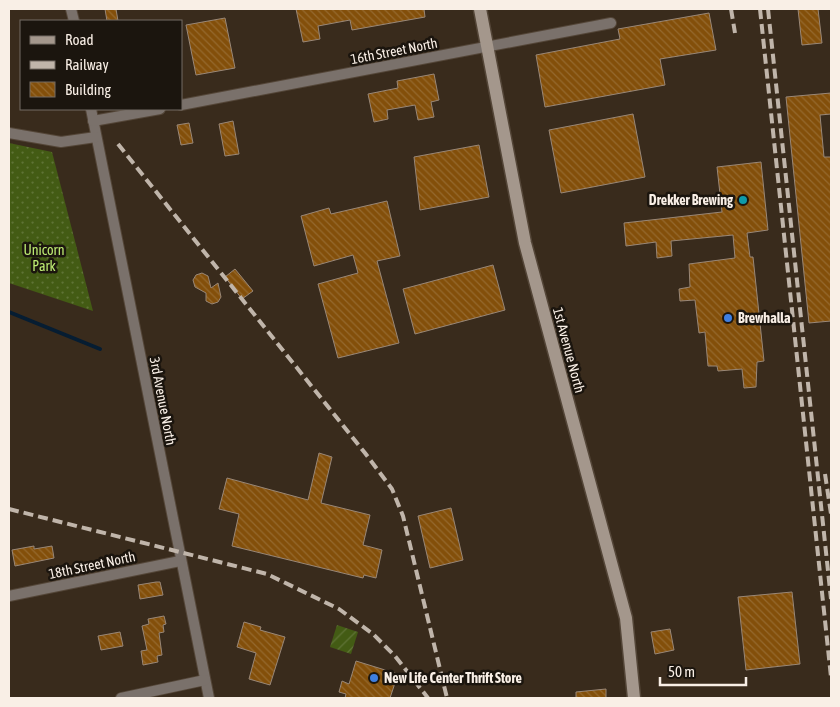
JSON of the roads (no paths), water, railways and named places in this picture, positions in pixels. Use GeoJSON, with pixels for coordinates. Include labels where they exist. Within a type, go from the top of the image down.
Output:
{"type":"FeatureCollection","features":[{"type":"Feature","properties":{"kind":"street","name":"1st Avenue North"},"geometry":{"type":"LineString","coordinates":[[480,9],[526,245],[626,618],[634,698]]}},
{"type":"Feature","properties":{"kind":"street","name":"16th Street North"},"geometry":{"type":"LineString","coordinates":[[182,105],[611,23]]}},
{"type":"Feature","properties":{"kind":"street","name":"3rd Avenue North"},"geometry":{"type":"LineString","coordinates":[[90,110],[180,561],[211,698]]}},
{"type":"Feature","properties":{"kind":"street"},"geometry":{"type":"LineString","coordinates":[[93,121],[154,110]]}},
{"type":"Feature","properties":{"kind":"street"},"geometry":{"type":"LineString","coordinates":[[9,132],[48,142],[96,137]]}},
{"type":"Feature","properties":{"kind":"street","name":"18th Street North"},"geometry":{"type":"LineString","coordinates":[[9,596],[180,561]]}},
{"type":"Feature","properties":{"kind":"street"},"geometry":{"type":"LineString","coordinates":[[120,698],[206,680]]}},
{"type":"Feature","properties":{"kind":"waterway"},"geometry":{"type":"LineString","coordinates":[[9,312],[100,349]]}},
{"type":"Feature","properties":{"kind":"railway"},"geometry":{"type":"LineString","coordinates":[[731,9],[735,33]]}},
{"type":"Feature","properties":{"kind":"railway"},"geometry":{"type":"LineString","coordinates":[[760,9],[831,677]]}},
{"type":"Feature","properties":{"kind":"railway"},"geometry":{"type":"LineString","coordinates":[[768,9],[831,599]]}},
{"type":"Feature","properties":{"kind":"railway"},"geometry":{"type":"LineString","coordinates":[[118,144],[392,489],[403,516],[447,698]]}},
{"type":"Feature","properties":{"kind":"railway"},"geometry":{"type":"LineString","coordinates":[[825,474],[831,514]]}},
{"type":"Feature","properties":{"kind":"railway"},"geometry":{"type":"LineString","coordinates":[[9,509],[267,574],[339,609],[373,634],[395,656],[428,698]]}},
{"type":"Feature","properties":{"kind":"place","name":"Drekker Brewing"},"geometry":{"type":"Point","coordinates":[743,200]}},
{"type":"Feature","properties":{"kind":"place","name":"Brewhalla"},"geometry":{"type":"Point","coordinates":[728,318]}},
{"type":"Feature","properties":{"kind":"place","name":"New Life Center Thrift Store"},"geometry":{"type":"Point","coordinates":[374,678]}},
{"type":"Feature","properties":{"kind":"park label","name":"Unicorn Park"},"geometry":{"type":"Point","coordinates":[44,258]}}]}
